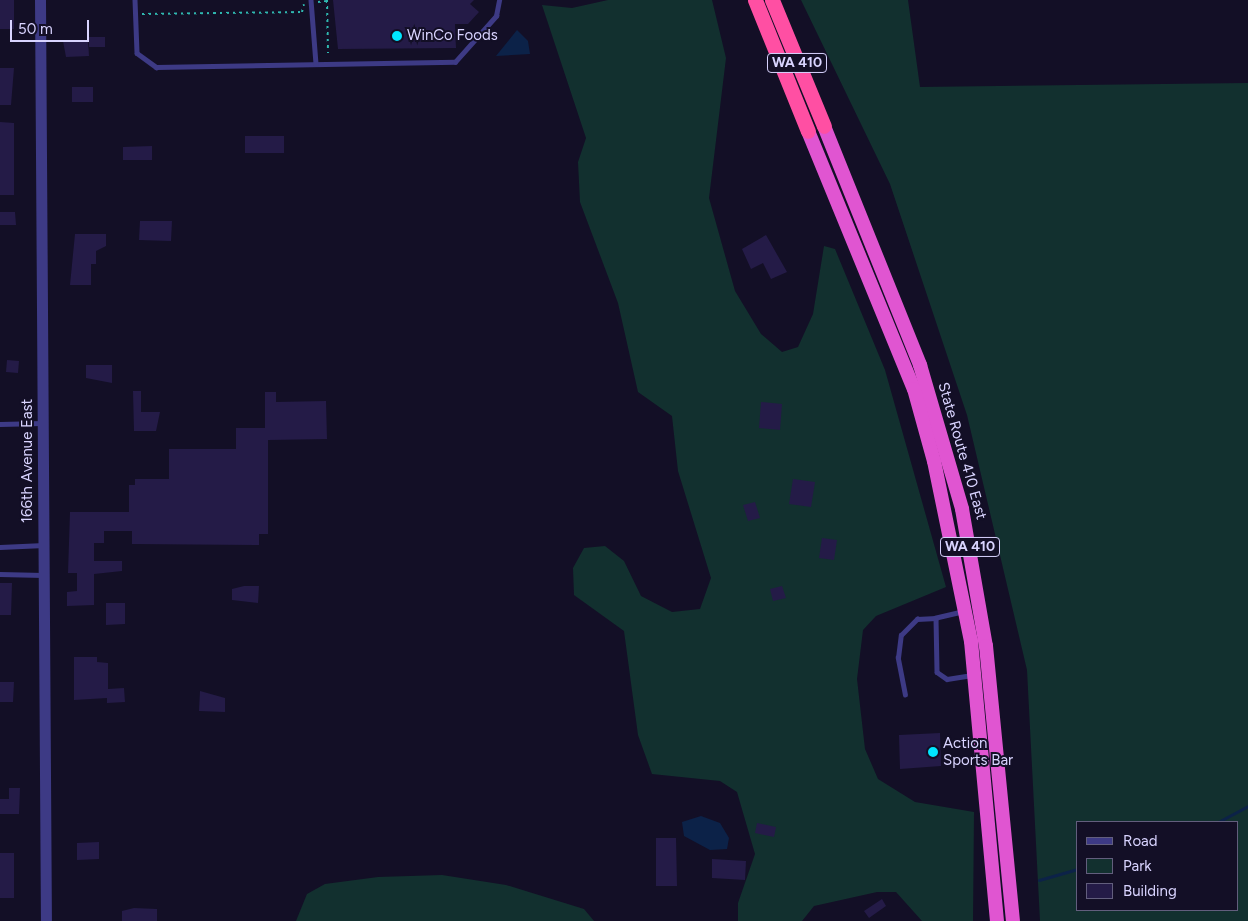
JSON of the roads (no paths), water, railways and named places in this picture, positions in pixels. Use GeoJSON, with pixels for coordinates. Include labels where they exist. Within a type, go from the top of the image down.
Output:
{"type":"FeatureCollection","features":[{"type":"Feature","properties":{"kind":"highway"},"geometry":{"type":"LineString","coordinates":[[748,0],[774,50]]}},
{"type":"Feature","properties":{"kind":"highway","name":"WA 410"},"geometry":{"type":"LineString","coordinates":[[755,0],[808,131]]}},
{"type":"Feature","properties":{"kind":"highway","name":"WA 410"},"geometry":{"type":"LineString","coordinates":[[772,0],[824,126]]}},
{"type":"Feature","properties":{"kind":"highway","name":"State Route 410 East"},"geometry":{"type":"LineString","coordinates":[[824,126],[920,365],[962,509],[986,646],[1013,921]]}},
{"type":"Feature","properties":{"kind":"highway","name":"State Route 410 East"},"geometry":{"type":"LineString","coordinates":[[808,131],[914,389],[966,611],[998,921]]}},
{"type":"Feature","properties":{"kind":"street","name":"166th Avenue East"},"geometry":{"type":"LineString","coordinates":[[40,0],[46,921]]}},
{"type":"Feature","properties":{"kind":"lane"},"geometry":{"type":"LineString","coordinates":[[135,0],[137,53],[150,66],[454,62],[464,57],[496,16],[498,0]]}},
{"type":"Feature","properties":{"kind":"lane"},"geometry":{"type":"LineString","coordinates":[[311,2],[316,64]]}},
{"type":"Feature","properties":{"kind":"lane"},"geometry":{"type":"LineString","coordinates":[[0,424],[43,423]]}},
{"type":"Feature","properties":{"kind":"lane"},"geometry":{"type":"LineString","coordinates":[[0,547],[44,545]]}},
{"type":"Feature","properties":{"kind":"lane"},"geometry":{"type":"LineString","coordinates":[[0,574],[44,575]]}},
{"type":"Feature","properties":{"kind":"lane"},"geometry":{"type":"LineString","coordinates":[[905,695],[898,658],[901,635],[917,619],[936,618],[966,611]]}},
{"type":"Feature","properties":{"kind":"lane"},"geometry":{"type":"LineString","coordinates":[[936,618],[937,672],[947,679],[974,675]]}},
{"type":"Feature","properties":{"kind":"water"},"geometry":{"type":"Polygon","coordinates":[[[517,30],[528,41],[530,54],[496,56],[517,30]]]}},
{"type":"Feature","properties":{"kind":"water"},"geometry":{"type":"Polygon","coordinates":[[[701,816],[720,823],[729,838],[727,849],[710,850],[684,836],[682,822],[701,816]]]}},
{"type":"Feature","properties":{"kind":"waterway"},"geometry":{"type":"LineString","coordinates":[[1220,821],[1248,806]]}},
{"type":"Feature","properties":{"kind":"waterway"},"geometry":{"type":"LineString","coordinates":[[1039,880],[1076,869]]}},
{"type":"Feature","properties":{"kind":"place","name":"WinCo Foods"},"geometry":{"type":"Point","coordinates":[397,36]}},
{"type":"Feature","properties":{"kind":"place","name":"Action Sports Bar"},"geometry":{"type":"Point","coordinates":[933,752]}}]}
